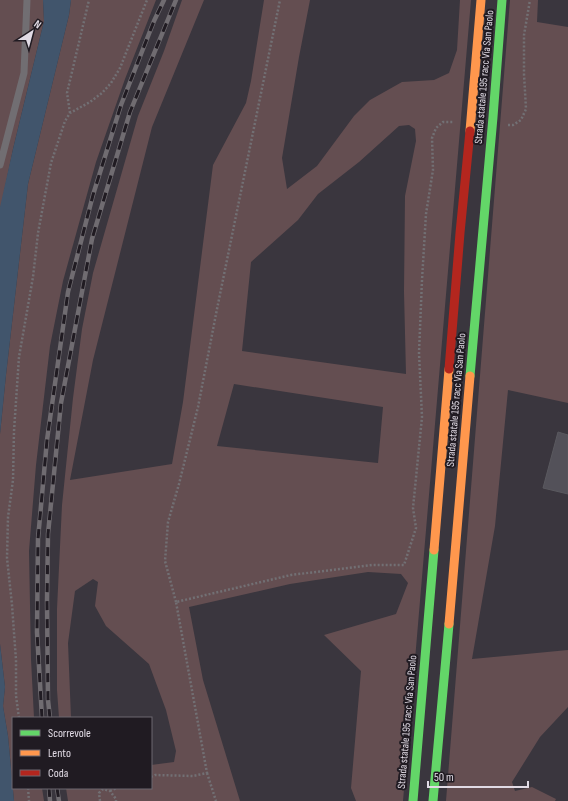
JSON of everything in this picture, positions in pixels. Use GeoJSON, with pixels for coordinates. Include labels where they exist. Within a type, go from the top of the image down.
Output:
{"type":"FeatureCollection","features":[{"type":"Feature","properties":{"kind":"highway","name":"Strada statale 195 racc Via San Paolo"},"geometry":{"type":"LineString","coordinates":[[413,801],[481,0]]}},
{"type":"Feature","properties":{"kind":"highway","name":"Strada statale 195 racc Via San Paolo"},"geometry":{"type":"LineString","coordinates":[[433,801],[502,0]]}},
{"type":"Feature","properties":{"kind":"lane"},"geometry":{"type":"LineString","coordinates":[[0,165],[24,73],[27,0]]}},
{"type":"Feature","properties":{"kind":"path"},"geometry":{"type":"LineString","coordinates":[[70,112],[67,93],[89,0]]}},
{"type":"Feature","properties":{"kind":"path"},"geometry":{"type":"LineString","coordinates":[[19,717],[16,696],[16,660],[12,605],[7,558],[8,517],[13,480],[14,431],[19,358],[33,277],[38,233],[51,162],[65,121],[70,112],[90,102],[102,93],[111,83],[120,68],[148,0]]}},
{"type":"Feature","properties":{"kind":"path"},"geometry":{"type":"LineString","coordinates":[[216,801],[207,773],[176,602],[165,560],[168,522],[180,484],[198,407],[216,309],[280,0]]}},
{"type":"Feature","properties":{"kind":"path"},"geometry":{"type":"LineString","coordinates":[[502,125],[513,124],[520,120],[526,109],[524,35],[530,0]]}},
{"type":"Feature","properties":{"kind":"path"},"geometry":{"type":"LineString","coordinates":[[176,602],[292,575],[372,565],[404,565],[416,528],[413,508],[422,417],[420,353],[422,280],[426,214],[433,170],[432,138],[436,128],[443,122],[460,122]]}},
{"type":"Feature","properties":{"kind":"path"},"geometry":{"type":"LineString","coordinates":[[152,776],[194,776],[207,773]]}},
{"type":"Feature","properties":{"kind":"path"},"geometry":{"type":"LineString","coordinates":[[28,789],[29,801]]}},
{"type":"Feature","properties":{"kind":"path"},"geometry":{"type":"LineString","coordinates":[[100,801],[99,794],[103,790],[114,789]]}},
{"type":"Feature","properties":{"kind":"path"},"geometry":{"type":"LineString","coordinates":[[110,790],[116,801]]}},
{"type":"Feature","properties":{"kind":"shaded area"},"geometry":{"type":"Polygon","coordinates":[[[0,0],[43,0],[44,21],[13,149],[0,211],[0,0]]]}},
{"type":"Feature","properties":{"kind":"shaded area"},"geometry":{"type":"Polygon","coordinates":[[[71,0],[156,0],[125,79],[96,162],[63,281],[50,346],[36,465],[29,551],[31,659],[34,717],[12,717],[12,779],[8,736],[3,706],[5,687],[0,644],[0,434],[28,184],[69,15],[71,0]]]}},
{"type":"Feature","properties":{"kind":"shaded area"},"geometry":{"type":"Polygon","coordinates":[[[182,0],[204,0],[152,127],[93,360],[70,480],[172,464],[183,402],[213,165],[246,103],[264,0],[310,0],[282,158],[287,189],[317,166],[354,116],[370,100],[402,82],[434,80],[449,73],[457,50],[460,0],[471,0],[403,801],[356,801],[351,788],[361,671],[324,635],[396,614],[408,583],[401,574],[368,572],[290,584],[189,607],[203,680],[240,801],[68,801],[66,789],[152,789],[152,765],[174,762],[176,751],[166,710],[149,664],[106,626],[95,606],[98,582],[93,579],[75,591],[68,643],[71,717],[59,717],[57,690],[57,609],[62,505],[82,329],[93,273],[138,116],[164,51],[182,0]],[[409,125],[399,126],[359,162],[318,194],[298,220],[251,262],[242,351],[406,374],[404,292],[405,196],[416,141],[415,129],[409,125]],[[234,384],[217,446],[378,463],[383,407],[234,384]]]}},
{"type":"Feature","properties":{"kind":"shaded area"},"geometry":{"type":"Polygon","coordinates":[[[510,0],[538,0],[537,22],[568,27],[568,403],[508,390],[495,526],[472,659],[568,650],[568,707],[540,737],[512,782],[515,791],[532,787],[556,799],[555,801],[446,801],[510,0]]]}},
{"type":"Feature","properties":{"kind":"shaded area"},"geometry":{"type":"Polygon","coordinates":[[[13,789],[42,789],[44,801],[14,801],[13,789]]]}},
{"type":"Feature","properties":{"kind":"water"},"geometry":{"type":"Polygon","coordinates":[[[43,0],[71,0],[69,15],[28,184],[0,434],[0,207],[44,21],[43,0]]]}},
{"type":"Feature","properties":{"kind":"water"},"geometry":{"type":"Polygon","coordinates":[[[0,644],[5,687],[3,706],[8,736],[14,801],[0,801],[0,644]]]}},
{"type":"Feature","properties":{"kind":"building"},"geometry":{"type":"Polygon","coordinates":[[[558,432],[568,435],[568,494],[543,488],[558,432]]]}},
{"type":"Feature","properties":{"kind":"railway"},"geometry":{"type":"LineString","coordinates":[[42,717],[37,632],[38,539],[47,440],[68,292],[93,195],[121,105],[154,21],[164,0]]}},
{"type":"Feature","properties":{"kind":"railway"},"geometry":{"type":"LineString","coordinates":[[50,717],[48,700],[48,534],[61,403],[92,239],[130,112],[176,0]]}},
{"type":"Feature","properties":{"kind":"railway"},"geometry":{"type":"LineString","coordinates":[[49,789],[50,801]]}},
{"type":"Feature","properties":{"kind":"railway"},"geometry":{"type":"LineString","coordinates":[[57,789],[59,801]]}},
{"type":"Feature","properties":{"kind":"traffic: fast"},"geometry":{"type":"LineString","coordinates":[[470,376],[502,0]]}},
{"type":"Feature","properties":{"kind":"traffic: fast"},"geometry":{"type":"LineString","coordinates":[[413,801],[434,550]]}},
{"type":"Feature","properties":{"kind":"traffic: fast"},"geometry":{"type":"LineString","coordinates":[[433,801],[449,624]]}},
{"type":"Feature","properties":{"kind":"traffic: slow"},"geometry":{"type":"LineString","coordinates":[[470,131],[481,0]]}},
{"type":"Feature","properties":{"kind":"traffic: slow"},"geometry":{"type":"LineString","coordinates":[[434,550],[449,369]]}},
{"type":"Feature","properties":{"kind":"traffic: slow"},"geometry":{"type":"LineString","coordinates":[[449,624],[470,376]]}},
{"type":"Feature","properties":{"kind":"traffic: jam"},"geometry":{"type":"LineString","coordinates":[[449,369],[470,131]]}}]}
